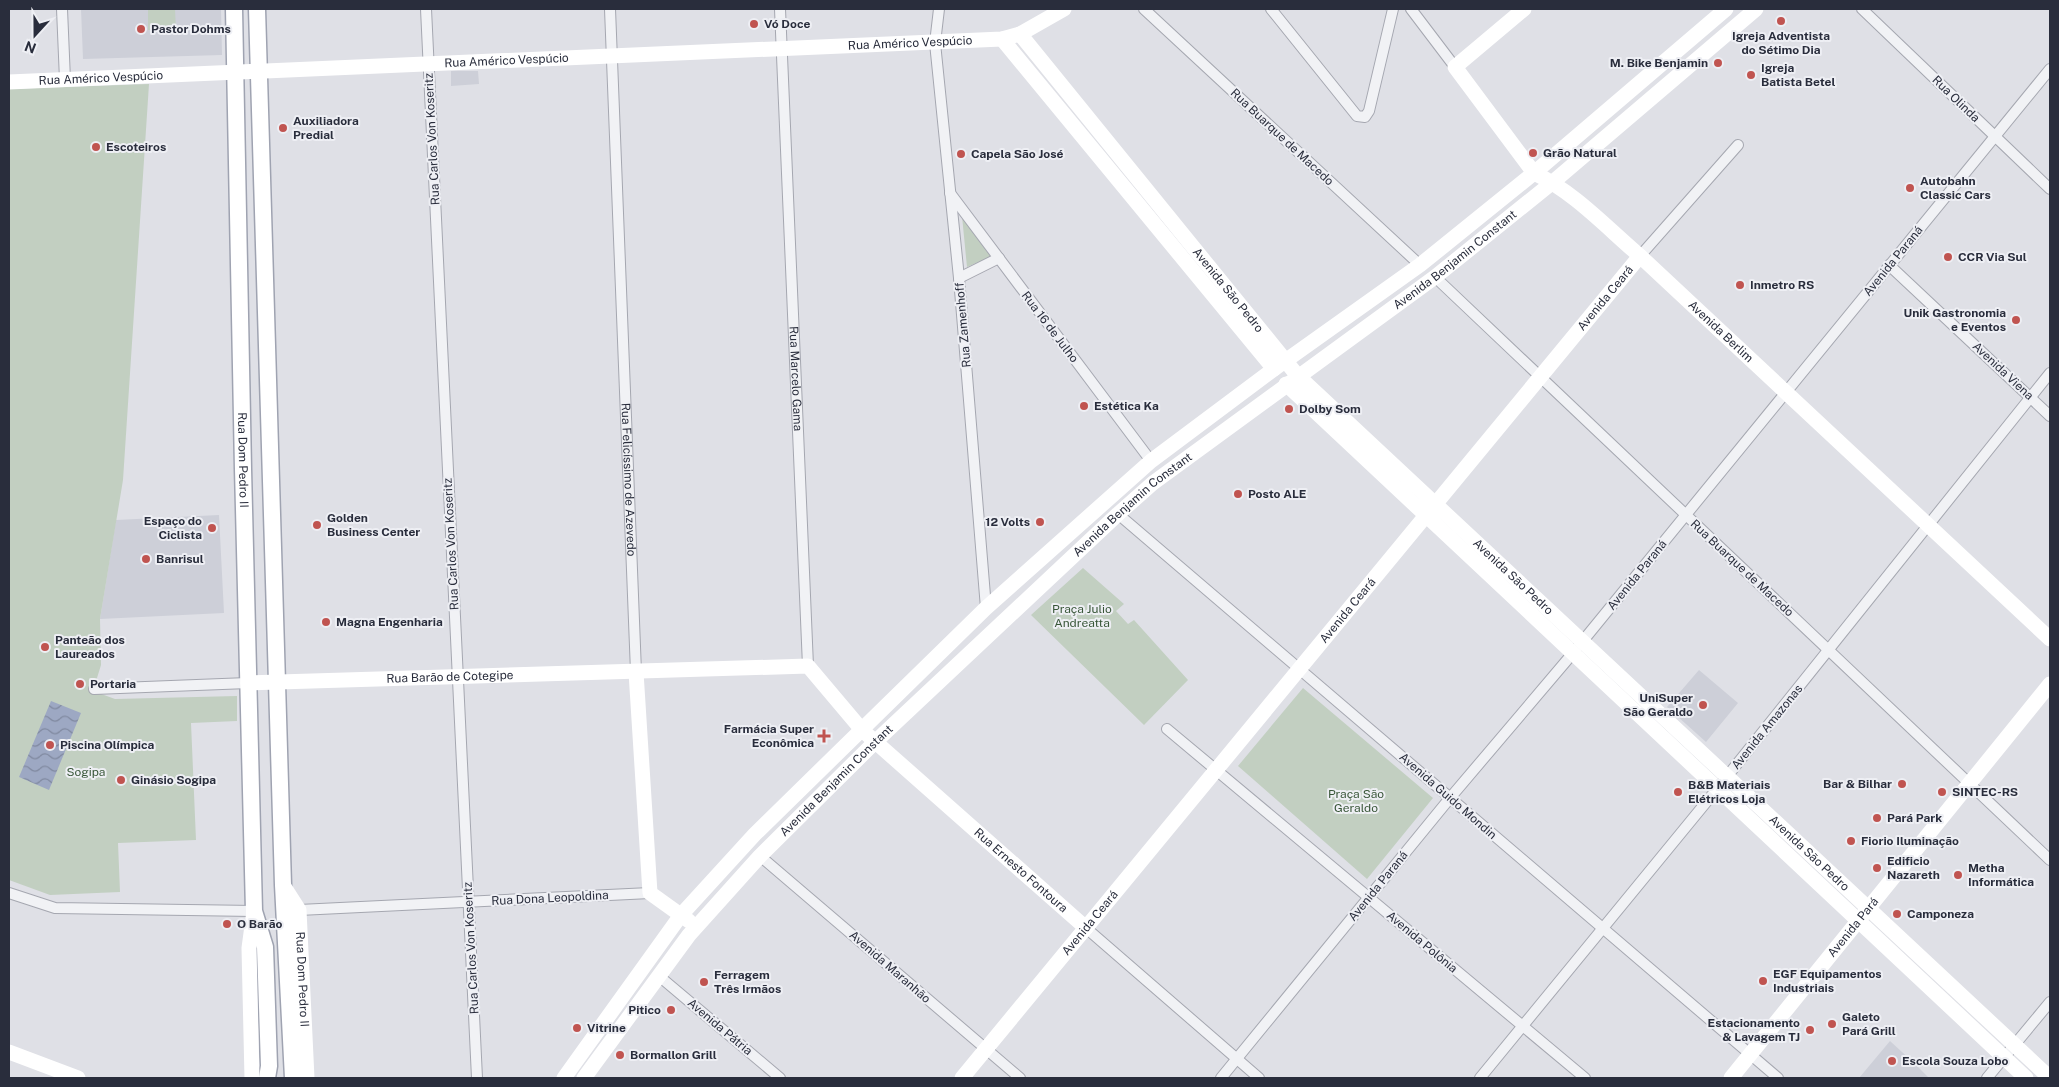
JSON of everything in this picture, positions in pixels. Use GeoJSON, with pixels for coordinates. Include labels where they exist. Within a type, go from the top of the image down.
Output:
{"type":"FeatureCollection","features":[{"type":"Feature","properties":{"kind":"main road","name":"Rua Dom Pedro II"},"geometry":{"type":"LineString","coordinates":[[234,9],[237,73],[238,238],[254,911],[265,948],[268,1078]]}},
{"type":"Feature","properties":{"kind":"main road","name":"Rua Dom Pedro II"},"geometry":{"type":"LineString","coordinates":[[257,9],[283,885],[293,1078]]}},
{"type":"Feature","properties":{"kind":"street"},"geometry":{"type":"LineString","coordinates":[[62,9],[65,80]]}},
{"type":"Feature","properties":{"kind":"street","name":"Rua Carlos Von Koseritz"},"geometry":{"type":"LineString","coordinates":[[426,9],[477,1078]]}},
{"type":"Feature","properties":{"kind":"street","name":"Rua Felicíssimo de Azevedo"},"geometry":{"type":"LineString","coordinates":[[610,9],[636,672],[650,893]]}},
{"type":"Feature","properties":{"kind":"street","name":"Rua Marcelo Gama"},"geometry":{"type":"LineString","coordinates":[[780,9],[808,666]]}},
{"type":"Feature","properties":{"kind":"street","name":"Rua Zamenhoff"},"geometry":{"type":"LineString","coordinates":[[939,9],[934,43],[959,278],[986,608]]}},
{"type":"Feature","properties":{"kind":"street","name":"Rua Américo Vespúcio"},"geometry":{"type":"LineString","coordinates":[[9,82],[612,58],[782,48],[1002,39],[1020,34],[1064,9]]}},
{"type":"Feature","properties":{"kind":"street","name":"Rua Buarque de Macedo"},"geometry":{"type":"LineString","coordinates":[[1144,9],[1420,265]]}},
{"type":"Feature","properties":{"kind":"street"},"geometry":{"type":"LineString","coordinates":[[1271,9],[1357,116],[1365,117],[1369,111],[1393,9]]}},
{"type":"Feature","properties":{"kind":"street","name":"Avenida Berlim"},"geometry":{"type":"LineString","coordinates":[[1411,9],[1534,173],[1553,182],[1640,256],[2050,639]]}},
{"type":"Feature","properties":{"kind":"street"},"geometry":{"type":"LineString","coordinates":[[1455,67],[1524,9]]}},
{"type":"Feature","properties":{"kind":"street","name":"Avenida Benjamin Constant"},"geometry":{"type":"LineString","coordinates":[[564,1078],[681,915],[756,834],[986,608],[1151,461],[1279,365],[1420,265],[1534,173],[1726,9]]}},
{"type":"Feature","properties":{"kind":"street","name":"Avenida Benjamin Constant"},"geometry":{"type":"LineString","coordinates":[[584,1078],[696,926],[760,856],[875,742],[1118,514],[1153,483],[1434,276],[1553,182],[1756,9]]}},
{"type":"Feature","properties":{"kind":"street","name":"Rua Olinda"},"geometry":{"type":"LineString","coordinates":[[1862,9],[2050,189]]}},
{"type":"Feature","properties":{"kind":"street","name":"Avenida São Pedro"},"geometry":{"type":"LineString","coordinates":[[1020,34],[1139,181],[1168,228],[1291,380],[1578,648],[1717,788],[2026,1078]]}},
{"type":"Feature","properties":{"kind":"street","name":"Avenida São Pedro"},"geometry":{"type":"LineString","coordinates":[[1002,39],[1127,191],[1168,228]]}},
{"type":"Feature","properties":{"kind":"street","name":"Avenida Paraná"},"geometry":{"type":"LineString","coordinates":[[1221,1078],[1450,798],[1578,648],[2050,69]]}},
{"type":"Feature","properties":{"kind":"street"},"geometry":{"type":"LineString","coordinates":[[1052,100],[1066,90]]}},
{"type":"Feature","properties":{"kind":"street"},"geometry":{"type":"LineString","coordinates":[[1088,143],[1102,134]]}},
{"type":"Feature","properties":{"kind":"street","name":"Avenida Ceará"},"geometry":{"type":"LineString","coordinates":[[962,1078],[1640,256],[1738,145]]}},
{"type":"Feature","properties":{"kind":"street"},"geometry":{"type":"LineString","coordinates":[[1127,191],[1139,181]]}},
{"type":"Feature","properties":{"kind":"street","name":"Rua 16 de Julho"},"geometry":{"type":"LineString","coordinates":[[949,192],[1151,461]]}},
{"type":"Feature","properties":{"kind":"street"},"geometry":{"type":"LineString","coordinates":[[959,278],[999,258]]}},
{"type":"Feature","properties":{"kind":"street","name":"Avenida Viena"},"geometry":{"type":"LineString","coordinates":[[1889,265],[2050,416]]}},
{"type":"Feature","properties":{"kind":"street","name":"Rua Buarque de Macedo"},"geometry":{"type":"LineString","coordinates":[[1434,276],[2050,860]]}},
{"type":"Feature","properties":{"kind":"street","name":"Avenida Amazonas"},"geometry":{"type":"LineString","coordinates":[[1480,1078],[1727,776],[2050,373]]}},
{"type":"Feature","properties":{"kind":"street","name":"Avenida Guido Mondin"},"geometry":{"type":"LineString","coordinates":[[1118,514],[1778,1078]]}},
{"type":"Feature","properties":{"kind":"street","name":"Avenida São Pedro"},"geometry":{"type":"LineString","coordinates":[[1578,648],[1727,776],[2050,1078]]}},
{"type":"Feature","properties":{"kind":"street"},"geometry":{"type":"LineString","coordinates":[[808,666],[862,730]]}},
{"type":"Feature","properties":{"kind":"street","name":"Rua Barão de Cotegipe"},"geometry":{"type":"LineString","coordinates":[[94,689],[808,666]]}},
{"type":"Feature","properties":{"kind":"street","name":"Avenida Pará"},"geometry":{"type":"LineString","coordinates":[[1731,1078],[2050,684]]}},
{"type":"Feature","properties":{"kind":"street","name":"Avenida Polônia"},"geometry":{"type":"LineString","coordinates":[[1168,729],[1585,1078]]}},
{"type":"Feature","properties":{"kind":"street","name":"Rua Ernesto Fontoura"},"geometry":{"type":"LineString","coordinates":[[862,730],[1259,1078]]}},
{"type":"Feature","properties":{"kind":"street","name":"Avenida Maranhão"},"geometry":{"type":"LineString","coordinates":[[760,856],[1020,1078]]}},
{"type":"Feature","properties":{"kind":"street","name":"Rua Dom Pedro II"},"geometry":{"type":"LineString","coordinates":[[283,885],[299,910],[307,1078]]}},
{"type":"Feature","properties":{"kind":"street"},"geometry":{"type":"LineString","coordinates":[[9,893],[55,908],[254,911]]}},
{"type":"Feature","properties":{"kind":"street"},"geometry":{"type":"LineString","coordinates":[[650,893],[696,926]]}},
{"type":"Feature","properties":{"kind":"street","name":"Rua Dona Leopoldina"},"geometry":{"type":"LineString","coordinates":[[299,910],[650,893]]}},
{"type":"Feature","properties":{"kind":"street","name":"Rua Dom Pedro II"},"geometry":{"type":"LineString","coordinates":[[252,1078],[249,948],[254,911]]}},
{"type":"Feature","properties":{"kind":"street","name":"Avenida Pátria"},"geometry":{"type":"LineString","coordinates":[[659,976],[780,1078]]}},
{"type":"Feature","properties":{"kind":"street"},"geometry":{"type":"LineString","coordinates":[[1987,1078],[2050,1002]]}},
{"type":"Feature","properties":{"kind":"street"},"geometry":{"type":"LineString","coordinates":[[9,1052],[78,1078]]}},
{"type":"Feature","properties":{"kind":"shaded area","name":"Pastor Dohms"},"geometry":{"type":"Polygon","coordinates":[[[81,9],[221,9],[222,55],[83,59],[81,9]]]}},
{"type":"Feature","properties":{"kind":"shaded area"},"geometry":{"type":"Polygon","coordinates":[[[451,71],[478,71],[479,84],[451,86],[451,71]]]}},
{"type":"Feature","properties":{"kind":"shaded area"},"geometry":{"type":"Polygon","coordinates":[[[219,515],[224,613],[100,619],[116,520],[219,515]]]}},
{"type":"Feature","properties":{"kind":"shaded area","name":"UniSuper São Geraldo"},"geometry":{"type":"Polygon","coordinates":[[[1699,670],[1738,703],[1706,742],[1667,707],[1699,670]]]}},
{"type":"Feature","properties":{"kind":"shaded area","name":"Escola Souza Lobo"},"geometry":{"type":"Polygon","coordinates":[[[1890,1041],[1914,1063],[1929,1078],[1859,1078],[1890,1041]]]}},
{"type":"Feature","properties":{"kind":"green space"},"geometry":{"type":"Polygon","coordinates":[[[148,9],[175,9],[176,30],[148,30],[148,9]]]}},
{"type":"Feature","properties":{"kind":"green space","name":"Sogipa"},"geometry":{"type":"Polygon","coordinates":[[[149,84],[123,480],[100,619],[101,665],[93,691],[115,699],[237,696],[237,721],[191,723],[196,840],[118,843],[120,892],[50,895],[9,880],[9,89],[149,84]]]}},
{"type":"Feature","properties":{"kind":"green space"},"geometry":{"type":"Polygon","coordinates":[[[962,216],[992,256],[967,267],[962,216]]]}},
{"type":"Feature","properties":{"kind":"green space","name":"Praça Julio Andreatta"},"geometry":{"type":"Polygon","coordinates":[[[1083,568],[1124,604],[1116,611],[1128,624],[1134,620],[1188,680],[1144,725],[1031,615],[1083,568]]]}},
{"type":"Feature","properties":{"kind":"green space","name":"Praça São Geraldo"},"geometry":{"type":"Polygon","coordinates":[[[1303,688],[1433,798],[1367,879],[1238,766],[1303,688]]]}},
{"type":"Feature","properties":{"kind":"water","name":"Piscina Olímpica"},"geometry":{"type":"Polygon","coordinates":[[[51,701],[81,713],[49,790],[19,777],[51,701]]]}},
{"type":"Feature","properties":{"kind":"place","name":"Igreja Adventista do Sétimo Dia"},"geometry":{"type":"Point","coordinates":[1781,21]}},
{"type":"Feature","properties":{"kind":"place","name":"Vó Doce"},"geometry":{"type":"Point","coordinates":[754,24]}},
{"type":"Feature","properties":{"kind":"place","name":"Pastor Dohms"},"geometry":{"type":"Point","coordinates":[141,29]}},
{"type":"Feature","properties":{"kind":"place","name":"M. Bike Benjamin"},"geometry":{"type":"Point","coordinates":[1718,63]}},
{"type":"Feature","properties":{"kind":"place","name":"Igreja Batista Betel"},"geometry":{"type":"Point","coordinates":[1751,75]}},
{"type":"Feature","properties":{"kind":"place","name":"Auxiliadora Predial"},"geometry":{"type":"Point","coordinates":[283,128]}},
{"type":"Feature","properties":{"kind":"place","name":"Escoteiros"},"geometry":{"type":"Point","coordinates":[96,147]}},
{"type":"Feature","properties":{"kind":"place","name":"Grão Natural"},"geometry":{"type":"Point","coordinates":[1533,153]}},
{"type":"Feature","properties":{"kind":"place","name":"Capela São José"},"geometry":{"type":"Point","coordinates":[961,154]}},
{"type":"Feature","properties":{"kind":"place","name":"Autobahn Classic Cars"},"geometry":{"type":"Point","coordinates":[1910,188]}},
{"type":"Feature","properties":{"kind":"place","name":"CCR Via Sul"},"geometry":{"type":"Point","coordinates":[1948,257]}},
{"type":"Feature","properties":{"kind":"place","name":"Inmetro RS"},"geometry":{"type":"Point","coordinates":[1740,285]}},
{"type":"Feature","properties":{"kind":"place","name":"Unik Gastronomia e Eventos"},"geometry":{"type":"Point","coordinates":[2016,320]}},
{"type":"Feature","properties":{"kind":"place","name":"Estética Ka"},"geometry":{"type":"Point","coordinates":[1084,406]}},
{"type":"Feature","properties":{"kind":"place","name":"Dolby Som"},"geometry":{"type":"Point","coordinates":[1289,409]}},
{"type":"Feature","properties":{"kind":"place","name":"Posto ALE"},"geometry":{"type":"Point","coordinates":[1238,494]}},
{"type":"Feature","properties":{"kind":"place","name":"12 Volts"},"geometry":{"type":"Point","coordinates":[1040,522]}},
{"type":"Feature","properties":{"kind":"place","name":"Golden Business Center"},"geometry":{"type":"Point","coordinates":[317,525]}},
{"type":"Feature","properties":{"kind":"place","name":"Espaço do Ciclista"},"geometry":{"type":"Point","coordinates":[212,528]}},
{"type":"Feature","properties":{"kind":"place","name":"Banrisul"},"geometry":{"type":"Point","coordinates":[146,559]}},
{"type":"Feature","properties":{"kind":"place","name":"Magna Engenharia"},"geometry":{"type":"Point","coordinates":[326,622]}},
{"type":"Feature","properties":{"kind":"place","name":"Panteão dos Laureados"},"geometry":{"type":"Point","coordinates":[45,647]}},
{"type":"Feature","properties":{"kind":"place","name":"Portaria"},"geometry":{"type":"Point","coordinates":[80,684]}},
{"type":"Feature","properties":{"kind":"place","name":"UniSuper São Geraldo"},"geometry":{"type":"Point","coordinates":[1703,705]}},
{"type":"Feature","properties":{"kind":"place","name":"Farmácia Super Econômica"},"geometry":{"type":"Point","coordinates":[824,736]}},
{"type":"Feature","properties":{"kind":"place","name":"Piscina Olímpica"},"geometry":{"type":"Point","coordinates":[50,745]}},
{"type":"Feature","properties":{"kind":"place","name":"Ginásio Sogipa"},"geometry":{"type":"Point","coordinates":[121,780]}},
{"type":"Feature","properties":{"kind":"place","name":"Bar & Bilhar"},"geometry":{"type":"Point","coordinates":[1902,784]}},
{"type":"Feature","properties":{"kind":"place","name":"B&B Materiais Elétricos Loja"},"geometry":{"type":"Point","coordinates":[1678,792]}},
{"type":"Feature","properties":{"kind":"place","name":"SINTEC-RS"},"geometry":{"type":"Point","coordinates":[1942,792]}},
{"type":"Feature","properties":{"kind":"place","name":"Pará Park"},"geometry":{"type":"Point","coordinates":[1877,818]}},
{"type":"Feature","properties":{"kind":"place","name":"Fiorio Iluminação"},"geometry":{"type":"Point","coordinates":[1851,841]}},
{"type":"Feature","properties":{"kind":"place","name":"Edificio Nazareth"},"geometry":{"type":"Point","coordinates":[1877,868]}},
{"type":"Feature","properties":{"kind":"place","name":"Metha Informática"},"geometry":{"type":"Point","coordinates":[1958,875]}},
{"type":"Feature","properties":{"kind":"place","name":"Camponeza"},"geometry":{"type":"Point","coordinates":[1897,914]}},
{"type":"Feature","properties":{"kind":"place","name":"O Barão"},"geometry":{"type":"Point","coordinates":[227,924]}},
{"type":"Feature","properties":{"kind":"place","name":"EGF Equipamentos Industriais"},"geometry":{"type":"Point","coordinates":[1763,981]}},
{"type":"Feature","properties":{"kind":"place","name":"Ferragem Três Irmãos"},"geometry":{"type":"Point","coordinates":[704,982]}},
{"type":"Feature","properties":{"kind":"place","name":"Pitico"},"geometry":{"type":"Point","coordinates":[671,1010]}},
{"type":"Feature","properties":{"kind":"place","name":"Galeto Pará Grill"},"geometry":{"type":"Point","coordinates":[1832,1024]}},
{"type":"Feature","properties":{"kind":"place","name":"Vitrine"},"geometry":{"type":"Point","coordinates":[577,1028]}},
{"type":"Feature","properties":{"kind":"place","name":"Estacionamento & Lavagem TJ"},"geometry":{"type":"Point","coordinates":[1810,1030]}},
{"type":"Feature","properties":{"kind":"place","name":"Bormallon Grill"},"geometry":{"type":"Point","coordinates":[620,1055]}},
{"type":"Feature","properties":{"kind":"place","name":"Escola Souza Lobo"},"geometry":{"type":"Point","coordinates":[1892,1061]}}]}
